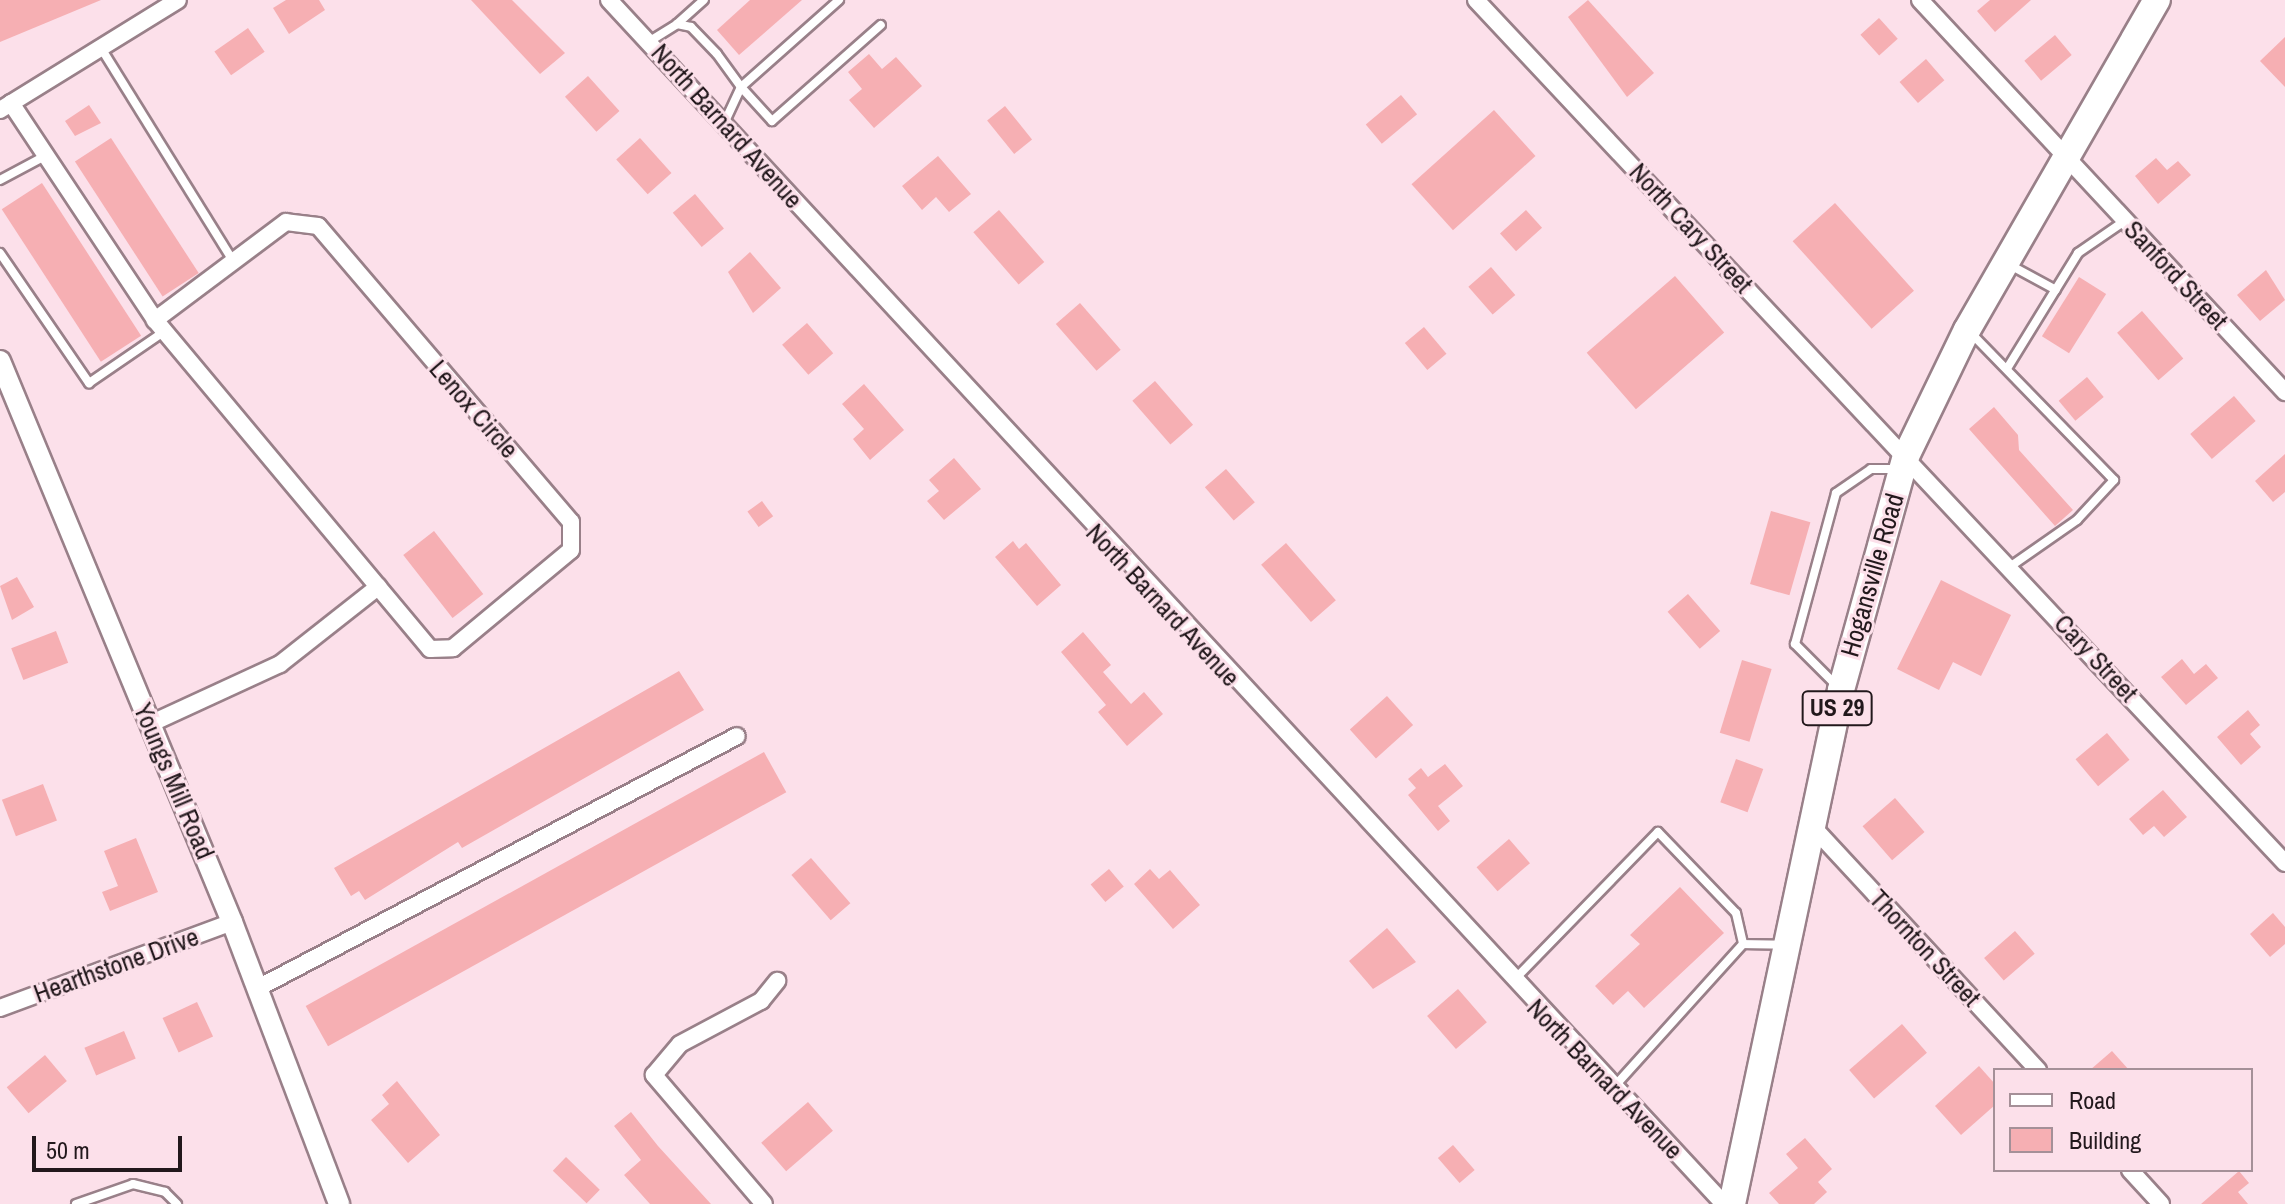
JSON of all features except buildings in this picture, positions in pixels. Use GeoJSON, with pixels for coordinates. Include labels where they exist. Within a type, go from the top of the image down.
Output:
{"type":"FeatureCollection","features":[{"type":"Feature","properties":{"kind":"main road","name":"Hogansville Road"},"geometry":{"type":"LineString","coordinates":[[1732,1204],[1841,690],[1904,463],[1967,330],[2157,0]]}},
{"type":"Feature","properties":{"kind":"street"},"geometry":{"type":"LineString","coordinates":[[6,107],[178,0]]}},
{"type":"Feature","properties":{"kind":"street","name":"North Cary Street"},"geometry":{"type":"LineString","coordinates":[[1476,0],[1904,463]]}},
{"type":"Feature","properties":{"kind":"street","name":"Sanford Street"},"geometry":{"type":"LineString","coordinates":[[1920,0],[2285,392]]}},
{"type":"Feature","properties":{"kind":"street","name":"North Barnard Avenue"},"geometry":{"type":"LineString","coordinates":[[615,2],[1513,982],[1724,1204]]}},
{"type":"Feature","properties":{"kind":"street","name":"Lenox Circle"},"geometry":{"type":"LineString","coordinates":[[6,107],[51,153],[160,325],[430,649],[453,648],[571,550],[571,522],[318,226],[286,222],[234,261],[160,325]]}},
{"type":"Feature","properties":{"kind":"street","name":"Youngs Mill Road"},"geometry":{"type":"LineString","coordinates":[[0,361],[232,922],[339,1204]]}},
{"type":"Feature","properties":{"kind":"street","name":"Cary Street"},"geometry":{"type":"LineString","coordinates":[[1904,463],[2011,566],[2285,863]]}},
{"type":"Feature","properties":{"kind":"street"},"geometry":{"type":"LineString","coordinates":[[150,724],[280,664],[378,587]]}},
{"type":"Feature","properties":{"kind":"street"},"geometry":{"type":"LineString","coordinates":[[256,989],[737,736]]}},
{"type":"Feature","properties":{"kind":"street","name":"Thornton Street"},"geometry":{"type":"LineString","coordinates":[[1812,826],[2036,1068]]}},
{"type":"Feature","properties":{"kind":"street","name":"Hearthstone Drive"},"geometry":{"type":"LineString","coordinates":[[0,1008],[232,922]]}},
{"type":"Feature","properties":{"kind":"street"},"geometry":{"type":"LineString","coordinates":[[764,1204],[654,1075],[680,1044],[761,1001],[777,981]]}},
{"type":"Feature","properties":{"kind":"street"},"geometry":{"type":"LineString","coordinates":[[2132,1172],[2161,1204]]}},
{"type":"Feature","properties":{"kind":"lane"},"geometry":{"type":"LineString","coordinates":[[650,41],[677,24],[704,0]]}},
{"type":"Feature","properties":{"kind":"lane"},"geometry":{"type":"LineString","coordinates":[[724,123],[741,87],[839,0]]}},
{"type":"Feature","properties":{"kind":"lane"},"geometry":{"type":"LineString","coordinates":[[677,24],[691,27],[767,117],[780,118],[881,25]]}},
{"type":"Feature","properties":{"kind":"lane"},"geometry":{"type":"LineString","coordinates":[[100,48],[234,261]]}},
{"type":"Feature","properties":{"kind":"lane"},"geometry":{"type":"LineString","coordinates":[[0,180],[51,153]]}},
{"type":"Feature","properties":{"kind":"lane"},"geometry":{"type":"LineString","coordinates":[[2008,367],[2078,253],[2126,220]]}},
{"type":"Feature","properties":{"kind":"lane"},"geometry":{"type":"LineString","coordinates":[[0,253],[89,383],[160,325]]}},
{"type":"Feature","properties":{"kind":"lane"},"geometry":{"type":"LineString","coordinates":[[2006,263],[2056,290]]}},
{"type":"Feature","properties":{"kind":"lane"},"geometry":{"type":"LineString","coordinates":[[1967,330],[2008,367],[2114,480],[2077,520],[2011,566]]}},
{"type":"Feature","properties":{"kind":"lane"},"geometry":{"type":"LineString","coordinates":[[1841,690],[1795,644],[1836,493],[1871,469],[1904,463]]}},
{"type":"Feature","properties":{"kind":"lane"},"geometry":{"type":"LineString","coordinates":[[1513,982],[1658,832],[1736,913],[1743,944]]}},
{"type":"Feature","properties":{"kind":"lane"},"geometry":{"type":"LineString","coordinates":[[1613,1087],[1743,944],[1787,945]]}},
{"type":"Feature","properties":{"kind":"lane"},"geometry":{"type":"LineString","coordinates":[[76,1204],[133,1184],[165,1192],[177,1204]]}}]}
